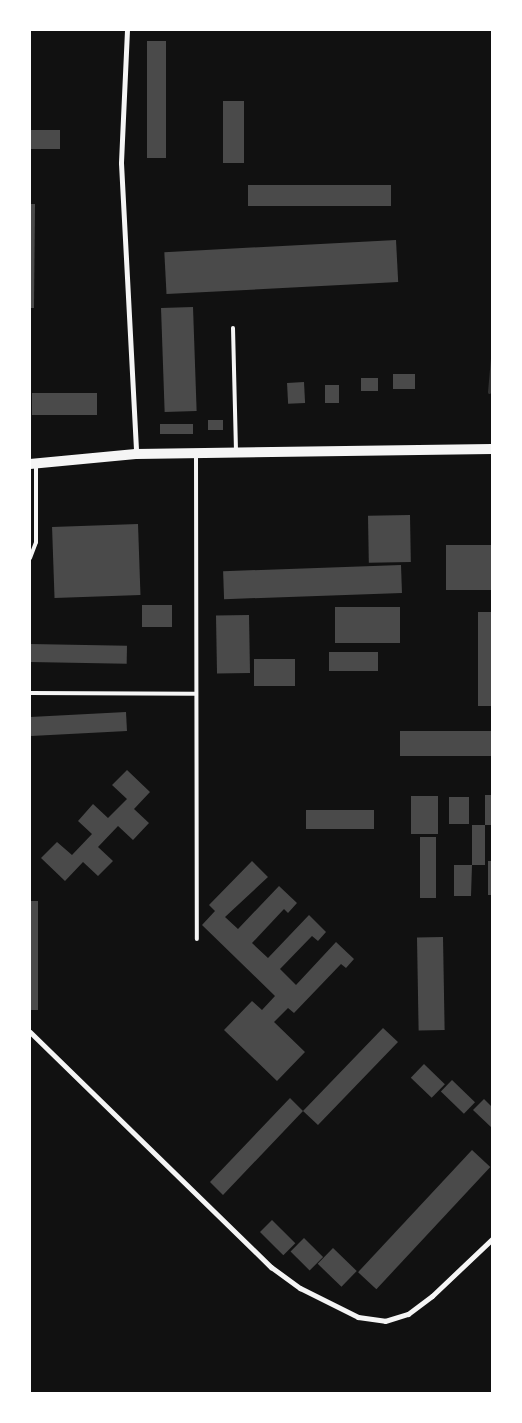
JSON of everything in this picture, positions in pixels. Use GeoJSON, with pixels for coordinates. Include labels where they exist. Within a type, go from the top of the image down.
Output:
{"type":"FeatureCollection","features":[{"type":"Feature","properties":{"kind":"main road"},"geometry":{"type":"LineString","coordinates":[[33,464],[136,454],[196,456],[492,449]]}},
{"type":"Feature","properties":{"kind":"street"},"geometry":{"type":"LineString","coordinates":[[127,30],[121,163],[136,454]]}},
{"type":"Feature","properties":{"kind":"street"},"geometry":{"type":"LineString","coordinates":[[30,1032],[44,1042],[271,1267],[300,1288],[358,1317],[385,1321],[408,1314],[492,1239]]}},
{"type":"Feature","properties":{"kind":"lane"},"geometry":{"type":"LineString","coordinates":[[233,328],[236,454]]}},
{"type":"Feature","properties":{"kind":"lane"},"geometry":{"type":"LineString","coordinates":[[196,456],[197,939]]}},
{"type":"Feature","properties":{"kind":"lane"},"geometry":{"type":"LineString","coordinates":[[30,558],[36,542],[33,464]]}},
{"type":"Feature","properties":{"kind":"lane"},"geometry":{"type":"LineString","coordinates":[[30,693],[196,694]]}},
{"type":"Feature","properties":{"kind":"building"},"geometry":{"type":"Polygon","coordinates":[[[147,41],[166,41],[166,158],[147,158],[147,41]]]}},
{"type":"Feature","properties":{"kind":"building"},"geometry":{"type":"Polygon","coordinates":[[[223,101],[244,101],[244,163],[223,163],[223,101]]]}},
{"type":"Feature","properties":{"kind":"building"},"geometry":{"type":"Polygon","coordinates":[[[30,130],[60,130],[60,149],[30,149],[30,130]]]}},
{"type":"Feature","properties":{"kind":"building"},"geometry":{"type":"Polygon","coordinates":[[[248,185],[391,185],[391,206],[248,206],[248,185]]]}},
{"type":"Feature","properties":{"kind":"building"},"geometry":{"type":"Polygon","coordinates":[[[30,204],[35,204],[34,308],[30,308],[30,204]]]}},
{"type":"Feature","properties":{"kind":"building"},"geometry":{"type":"Polygon","coordinates":[[[396,240],[398,282],[167,294],[164,252],[396,240]]]}},
{"type":"Feature","properties":{"kind":"building"},"geometry":{"type":"Polygon","coordinates":[[[193,307],[197,411],[165,412],[161,308],[193,307]]]}},
{"type":"Feature","properties":{"kind":"building"},"geometry":{"type":"Polygon","coordinates":[[[393,374],[415,374],[415,389],[393,389],[393,374]]]}},
{"type":"Feature","properties":{"kind":"building"},"geometry":{"type":"Polygon","coordinates":[[[361,378],[378,378],[378,391],[361,391],[361,378]]]}},
{"type":"Feature","properties":{"kind":"building"},"geometry":{"type":"Polygon","coordinates":[[[304,382],[305,403],[288,404],[287,383],[304,382]]]}},
{"type":"Feature","properties":{"kind":"building"},"geometry":{"type":"Polygon","coordinates":[[[325,385],[339,385],[339,403],[325,403],[325,385]]]}},
{"type":"Feature","properties":{"kind":"building"},"geometry":{"type":"Polygon","coordinates":[[[32,393],[97,393],[97,415],[32,415],[32,393]]]}},
{"type":"Feature","properties":{"kind":"building"},"geometry":{"type":"Polygon","coordinates":[[[208,420],[223,420],[223,430],[208,430],[208,420]]]}},
{"type":"Feature","properties":{"kind":"building"},"geometry":{"type":"Polygon","coordinates":[[[160,424],[193,424],[193,434],[160,434],[160,424]]]}},
{"type":"Feature","properties":{"kind":"building"},"geometry":{"type":"Polygon","coordinates":[[[410,515],[411,562],[369,563],[368,516],[410,515]]]}},
{"type":"Feature","properties":{"kind":"building"},"geometry":{"type":"Polygon","coordinates":[[[138,524],[140,595],[55,598],[52,527],[138,524]]]}},
{"type":"Feature","properties":{"kind":"building"},"geometry":{"type":"Polygon","coordinates":[[[446,545],[492,545],[492,590],[446,590],[446,545]]]}},
{"type":"Feature","properties":{"kind":"building"},"geometry":{"type":"Polygon","coordinates":[[[401,565],[402,593],[224,599],[223,571],[401,565]]]}},
{"type":"Feature","properties":{"kind":"building"},"geometry":{"type":"Polygon","coordinates":[[[142,605],[172,605],[172,627],[142,627],[142,605]]]}},
{"type":"Feature","properties":{"kind":"building"},"geometry":{"type":"Polygon","coordinates":[[[335,607],[400,607],[400,643],[335,643],[335,607]]]}},
{"type":"Feature","properties":{"kind":"building"},"geometry":{"type":"Polygon","coordinates":[[[478,612],[492,612],[492,706],[478,706],[478,612]]]}},
{"type":"Feature","properties":{"kind":"building"},"geometry":{"type":"Polygon","coordinates":[[[249,615],[250,673],[217,674],[216,616],[249,615]]]}},
{"type":"Feature","properties":{"kind":"building"},"geometry":{"type":"Polygon","coordinates":[[[30,644],[127,646],[127,664],[30,662],[30,644]]]}},
{"type":"Feature","properties":{"kind":"building"},"geometry":{"type":"Polygon","coordinates":[[[329,652],[378,652],[378,671],[329,671],[329,652]]]}},
{"type":"Feature","properties":{"kind":"building"},"geometry":{"type":"Polygon","coordinates":[[[254,659],[295,659],[295,686],[254,686],[254,659]]]}},
{"type":"Feature","properties":{"kind":"building"},"geometry":{"type":"Polygon","coordinates":[[[126,712],[127,731],[31,736],[30,717],[126,712]]]}},
{"type":"Feature","properties":{"kind":"building"},"geometry":{"type":"Polygon","coordinates":[[[400,731],[492,731],[492,756],[400,756],[400,731]]]}},
{"type":"Feature","properties":{"kind":"building"},"geometry":{"type":"Polygon","coordinates":[[[127,770],[150,792],[134,809],[149,823],[133,840],[118,826],[98,847],[113,861],[98,876],[83,862],[65,881],[41,858],[57,842],[72,855],[92,834],[78,821],[93,804],[108,818],[127,799],[112,785],[127,770]]]}},
{"type":"Feature","properties":{"kind":"building"},"geometry":{"type":"Polygon","coordinates":[[[485,795],[492,795],[492,825],[485,825],[485,795]]]}},
{"type":"Feature","properties":{"kind":"building"},"geometry":{"type":"Polygon","coordinates":[[[411,796],[438,796],[438,834],[411,834],[411,796]]]}},
{"type":"Feature","properties":{"kind":"building"},"geometry":{"type":"Polygon","coordinates":[[[449,797],[469,797],[469,824],[449,824],[449,797]]]}},
{"type":"Feature","properties":{"kind":"building"},"geometry":{"type":"Polygon","coordinates":[[[306,810],[374,810],[374,829],[306,829],[306,810]]]}},
{"type":"Feature","properties":{"kind":"building"},"geometry":{"type":"Polygon","coordinates":[[[472,825],[485,825],[485,865],[472,865],[472,825]]]}},
{"type":"Feature","properties":{"kind":"building"},"geometry":{"type":"Polygon","coordinates":[[[420,837],[436,837],[436,898],[420,898],[420,837]]]}},
{"type":"Feature","properties":{"kind":"building"},"geometry":{"type":"Polygon","coordinates":[[[252,861],[268,877],[225,917],[238,929],[279,886],[297,903],[288,913],[284,909],[252,943],[268,958],[309,915],[326,932],[318,941],[312,936],[280,969],[296,985],[336,942],[354,959],[346,968],[341,964],[294,1013],[288,1008],[274,1022],[305,1052],[277,1081],[224,1030],[252,1001],[262,1010],[275,996],[202,925],[215,911],[209,905],[252,861]]]}},
{"type":"Feature","properties":{"kind":"building"},"geometry":{"type":"Polygon","coordinates":[[[488,861],[492,861],[492,895],[488,895],[488,861]]]}},
{"type":"Feature","properties":{"kind":"building"},"geometry":{"type":"Polygon","coordinates":[[[454,865],[472,865],[471,896],[454,896],[454,865]]]}},
{"type":"Feature","properties":{"kind":"building"},"geometry":{"type":"Polygon","coordinates":[[[30,901],[38,901],[38,1010],[30,1010],[30,901]]]}},
{"type":"Feature","properties":{"kind":"building"},"geometry":{"type":"Polygon","coordinates":[[[417,937],[443,937],[445,1030],[419,1030],[417,937]]]}},
{"type":"Feature","properties":{"kind":"building"},"geometry":{"type":"Polygon","coordinates":[[[383,1028],[398,1042],[318,1125],[303,1111],[383,1028]]]}},
{"type":"Feature","properties":{"kind":"building"},"geometry":{"type":"Polygon","coordinates":[[[424,1064],[445,1084],[432,1098],[411,1078],[424,1064]]]}},
{"type":"Feature","properties":{"kind":"building"},"geometry":{"type":"Polygon","coordinates":[[[452,1080],[475,1102],[464,1114],[441,1092],[452,1080]]]}},
{"type":"Feature","properties":{"kind":"building"},"geometry":{"type":"Polygon","coordinates":[[[290,1098],[303,1111],[223,1195],[210,1182],[290,1098]]]}},
{"type":"Feature","properties":{"kind":"building"},"geometry":{"type":"Polygon","coordinates":[[[484,1099],[492,1107],[492,1128],[473,1110],[484,1099]]]}},
{"type":"Feature","properties":{"kind":"building"},"geometry":{"type":"Polygon","coordinates":[[[472,1150],[490,1167],[376,1289],[358,1272],[472,1150]]]}},
{"type":"Feature","properties":{"kind":"building"},"geometry":{"type":"Polygon","coordinates":[[[272,1220],[295,1243],[283,1255],[260,1232],[272,1220]]]}},
{"type":"Feature","properties":{"kind":"building"},"geometry":{"type":"Polygon","coordinates":[[[304,1238],[323,1257],[310,1271],[291,1251],[304,1238]]]}},
{"type":"Feature","properties":{"kind":"building"},"geometry":{"type":"Polygon","coordinates":[[[333,1248],[357,1271],[341,1287],[318,1264],[333,1248]]]}},
{"type":"Feature","properties":{"kind":"waterway"},"geometry":{"type":"LineString","coordinates":[[489,392],[492,357]]}}]}
